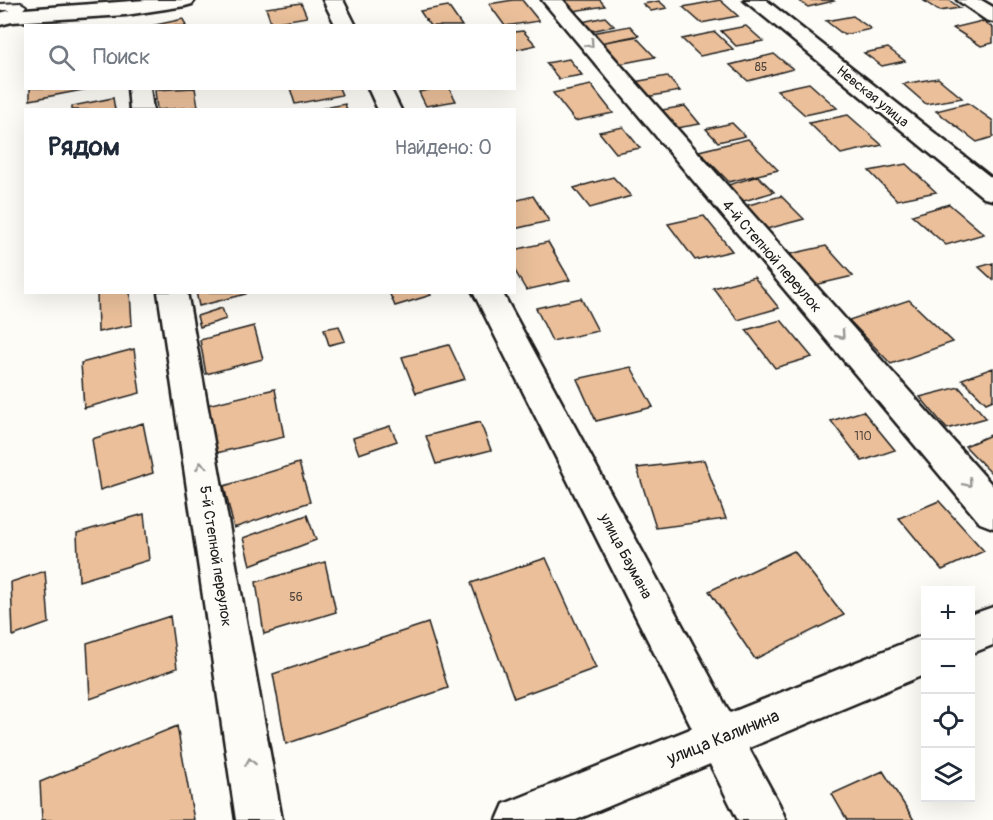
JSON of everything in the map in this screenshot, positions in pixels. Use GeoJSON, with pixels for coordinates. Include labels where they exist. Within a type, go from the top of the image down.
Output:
{"type":"FeatureCollection","features":[{"type":"Feature","properties":{"kind":"street"},"geometry":{"type":"LineString","coordinates":[[11,9],[127,17],[185,0]]}},
{"type":"Feature","properties":{"kind":"street"},"geometry":{"type":"LineString","coordinates":[[333,0],[345,24]]}},
{"type":"Feature","properties":{"kind":"street","name":"4-й Степной переулок"},"geometry":{"type":"LineString","coordinates":[[552,0],[993,512]]}},
{"type":"Feature","properties":{"kind":"street","name":"Невская улица"},"geometry":{"type":"LineString","coordinates":[[754,0],[993,192]]}},
{"type":"Feature","properties":{"kind":"street"},"geometry":{"type":"LineString","coordinates":[[967,0],[993,16]]}},
{"type":"Feature","properties":{"kind":"street"},"geometry":{"type":"LineString","coordinates":[[139,90],[142,108]]}},
{"type":"Feature","properties":{"kind":"street"},"geometry":{"type":"LineString","coordinates":[[380,90],[389,108]]}},
{"type":"Feature","properties":{"kind":"street","name":"5-й Степной переулок"},"geometry":{"type":"LineString","coordinates":[[172,294],[259,820]]}},
{"type":"Feature","properties":{"kind":"street","name":"улица Баумана"},"geometry":{"type":"LineString","coordinates":[[488,294],[763,820]]}},
{"type":"Feature","properties":{"kind":"street"},"geometry":{"type":"LineString","coordinates":[[975,633],[993,626]]}},
{"type":"Feature","properties":{"kind":"street","name":"улица Калинина"},"geometry":{"type":"LineString","coordinates":[[520,820],[921,656]]}},
{"type":"Feature","properties":{"kind":"building"},"geometry":{"type":"Polygon","coordinates":[[[522,0],[539,21],[504,24],[489,4],[522,0]]]}},
{"type":"Feature","properties":{"kind":"building"},"geometry":{"type":"Polygon","coordinates":[[[564,0],[600,0],[605,6],[573,11],[564,0]]]}},
{"type":"Feature","properties":{"kind":"building"},"geometry":{"type":"Polygon","coordinates":[[[720,0],[738,16],[701,23],[683,7],[720,0]]]}},
{"type":"Feature","properties":{"kind":"building"},"geometry":{"type":"Polygon","coordinates":[[[798,0],[832,0],[834,1],[808,7],[798,0]]]}},
{"type":"Feature","properties":{"kind":"building"},"geometry":{"type":"Polygon","coordinates":[[[949,0],[960,8],[939,11],[924,1],[949,0]]]}},
{"type":"Feature","properties":{"kind":"building"},"geometry":{"type":"Polygon","coordinates":[[[659,1],[667,8],[651,11],[643,4],[659,1]]]}},
{"type":"Feature","properties":{"kind":"building"},"geometry":{"type":"Polygon","coordinates":[[[301,3],[307,17],[271,23],[266,8],[301,3]]]}},
{"type":"Feature","properties":{"kind":"building"},"geometry":{"type":"Polygon","coordinates":[[[448,6],[461,24],[429,24],[420,11],[448,6]]]}},
{"type":"Feature","properties":{"kind":"building"},"geometry":{"type":"Polygon","coordinates":[[[853,16],[871,29],[844,35],[826,21],[853,16]]]}},
{"type":"Feature","properties":{"kind":"building"},"geometry":{"type":"Polygon","coordinates":[[[605,17],[614,26],[591,31],[582,22],[605,17]]]}},
{"type":"Feature","properties":{"kind":"building"},"geometry":{"type":"Polygon","coordinates":[[[183,19],[185,24],[160,24],[183,19]]]}},
{"type":"Feature","properties":{"kind":"building"},"geometry":{"type":"Polygon","coordinates":[[[982,21],[993,28],[993,43],[981,46],[953,28],[982,21]]]}},
{"type":"Feature","properties":{"kind":"building"},"geometry":{"type":"Polygon","coordinates":[[[630,26],[639,36],[600,43],[591,33],[630,26]]]}},
{"type":"Feature","properties":{"kind":"building"},"geometry":{"type":"Polygon","coordinates":[[[746,26],[763,41],[736,46],[721,31],[746,26]]]}},
{"type":"Feature","properties":{"kind":"building"},"geometry":{"type":"Polygon","coordinates":[[[523,31],[536,45],[516,50],[516,32],[523,31]]]}},
{"type":"Feature","properties":{"kind":"building"},"geometry":{"type":"Polygon","coordinates":[[[715,32],[733,49],[700,56],[682,39],[715,32]]]}},
{"type":"Feature","properties":{"kind":"building"},"geometry":{"type":"Polygon","coordinates":[[[635,36],[655,57],[619,64],[600,43],[635,36]]]}},
{"type":"Feature","properties":{"kind":"building"},"geometry":{"type":"Polygon","coordinates":[[[888,48],[905,61],[882,66],[864,53],[888,48]]]}},
{"type":"Feature","properties":{"kind":"building"},"geometry":{"type":"Polygon","coordinates":[[[774,54],[793,69],[748,81],[730,65],[774,54]]]}},
{"type":"Feature","properties":{"kind":"building"},"geometry":{"type":"Polygon","coordinates":[[[569,59],[582,75],[559,79],[546,63],[569,59]]]}},
{"type":"Feature","properties":{"kind":"building"},"geometry":{"type":"Polygon","coordinates":[[[667,76],[680,91],[646,97],[634,82],[667,76]]]}},
{"type":"Feature","properties":{"kind":"building"},"geometry":{"type":"Polygon","coordinates":[[[938,78],[962,98],[926,104],[903,84],[938,78]]]}},
{"type":"Feature","properties":{"kind":"building"},"geometry":{"type":"Polygon","coordinates":[[[809,83],[837,108],[805,115],[777,90],[809,83]]]}},
{"type":"Feature","properties":{"kind":"building"},"geometry":{"type":"Polygon","coordinates":[[[591,85],[613,113],[575,121],[553,93],[591,85]]]}},
{"type":"Feature","properties":{"kind":"building"},"geometry":{"type":"Polygon","coordinates":[[[30,90],[82,90],[30,100],[30,90]]]}},
{"type":"Feature","properties":{"kind":"building"},"geometry":{"type":"Polygon","coordinates":[[[155,90],[195,90],[198,107],[157,108],[155,90]]]}},
{"type":"Feature","properties":{"kind":"building"},"geometry":{"type":"Polygon","coordinates":[[[291,90],[340,90],[342,95],[295,104],[291,90]]]}},
{"type":"Feature","properties":{"kind":"building"},"geometry":{"type":"Polygon","coordinates":[[[450,90],[456,101],[426,106],[419,92],[450,90]]]}},
{"type":"Feature","properties":{"kind":"building"},"geometry":{"type":"Polygon","coordinates":[[[113,98],[115,108],[72,108],[72,106],[113,98]]]}},
{"type":"Feature","properties":{"kind":"building"},"geometry":{"type":"Polygon","coordinates":[[[968,103],[993,121],[993,137],[977,142],[936,111],[968,103]]]}},
{"type":"Feature","properties":{"kind":"building"},"geometry":{"type":"Polygon","coordinates":[[[345,104],[346,108],[324,108],[345,104]]]}},
{"type":"Feature","properties":{"kind":"building"},"geometry":{"type":"Polygon","coordinates":[[[685,106],[700,124],[671,129],[656,111],[685,106]]]}},
{"type":"Feature","properties":{"kind":"building"},"geometry":{"type":"Polygon","coordinates":[[[848,115],[882,145],[841,154],[809,123],[848,115]]]}},
{"type":"Feature","properties":{"kind":"building"},"geometry":{"type":"Polygon","coordinates":[[[732,123],[745,136],[718,142],[706,129],[732,123]]]}},
{"type":"Feature","properties":{"kind":"building"},"geometry":{"type":"Polygon","coordinates":[[[623,127],[640,148],[616,153],[599,132],[623,127]]]}},
{"type":"Feature","properties":{"kind":"building"},"geometry":{"type":"Polygon","coordinates":[[[748,139],[778,170],[729,182],[699,151],[748,139]]]}},
{"type":"Feature","properties":{"kind":"building"},"geometry":{"type":"Polygon","coordinates":[[[906,164],[936,192],[897,200],[869,171],[906,164]]]}},
{"type":"Feature","properties":{"kind":"building"},"geometry":{"type":"Polygon","coordinates":[[[758,176],[774,192],[744,201],[728,185],[758,176]]]}},
{"type":"Feature","properties":{"kind":"building"},"geometry":{"type":"Polygon","coordinates":[[[613,177],[631,196],[590,208],[574,188],[613,177]]]}},
{"type":"Feature","properties":{"kind":"building"},"geometry":{"type":"Polygon","coordinates":[[[533,196],[549,221],[516,229],[516,200],[533,196]]]}},
{"type":"Feature","properties":{"kind":"building"},"geometry":{"type":"Polygon","coordinates":[[[781,196],[804,219],[767,229],[745,206],[781,196]]]}},
{"type":"Feature","properties":{"kind":"building"},"geometry":{"type":"Polygon","coordinates":[[[949,204],[984,234],[946,245],[912,215],[949,204]]]}},
{"type":"Feature","properties":{"kind":"building"},"geometry":{"type":"Polygon","coordinates":[[[704,216],[732,251],[695,260],[668,224],[704,216]]]}},
{"type":"Feature","properties":{"kind":"building"},"geometry":{"type":"Polygon","coordinates":[[[548,242],[570,280],[526,290],[516,272],[516,250],[548,242]]]}},
{"type":"Feature","properties":{"kind":"building"},"geometry":{"type":"Polygon","coordinates":[[[826,246],[853,276],[815,285],[790,254],[826,246]]]}},
{"type":"Feature","properties":{"kind":"building"},"geometry":{"type":"Polygon","coordinates":[[[993,263],[993,280],[979,267],[993,263]]]}},
{"type":"Feature","properties":{"kind":"building"},"geometry":{"type":"Polygon","coordinates":[[[754,277],[779,308],[738,320],[713,288],[754,277]]]}},
{"type":"Feature","properties":{"kind":"building"},"geometry":{"type":"Polygon","coordinates":[[[97,294],[130,294],[132,325],[98,332],[97,294]]]}},
{"type":"Feature","properties":{"kind":"building"},"geometry":{"type":"Polygon","coordinates":[[[196,294],[246,294],[199,306],[196,294]]]}},
{"type":"Feature","properties":{"kind":"building"},"geometry":{"type":"Polygon","coordinates":[[[390,294],[431,295],[395,306],[390,294]]]}},
{"type":"Feature","properties":{"kind":"building"},"geometry":{"type":"Polygon","coordinates":[[[581,298],[598,331],[552,341],[536,308],[581,298]]]}},
{"type":"Feature","properties":{"kind":"building"},"geometry":{"type":"Polygon","coordinates":[[[909,300],[953,342],[891,364],[849,320],[909,300]]]}},
{"type":"Feature","properties":{"kind":"building"},"geometry":{"type":"Polygon","coordinates":[[[222,308],[226,319],[200,327],[197,316],[222,308]]]}},
{"type":"Feature","properties":{"kind":"building"},"geometry":{"type":"Polygon","coordinates":[[[781,320],[812,357],[775,368],[746,330],[781,320]]]}},
{"type":"Feature","properties":{"kind":"building"},"geometry":{"type":"Polygon","coordinates":[[[254,326],[263,359],[206,374],[200,340],[254,326]]]}},
{"type":"Feature","properties":{"kind":"building"},"geometry":{"type":"Polygon","coordinates":[[[339,326],[345,341],[329,345],[324,329],[339,326]]]}},
{"type":"Feature","properties":{"kind":"building"},"geometry":{"type":"Polygon","coordinates":[[[449,345],[465,379],[416,393],[402,357],[449,345]]]}},
{"type":"Feature","properties":{"kind":"building"},"geometry":{"type":"Polygon","coordinates":[[[134,349],[140,393],[84,408],[81,363],[134,349]]]}},
{"type":"Feature","properties":{"kind":"building"},"geometry":{"type":"Polygon","coordinates":[[[631,367],[653,407],[596,421],[577,379],[631,367]]]}},
{"type":"Feature","properties":{"kind":"building"},"geometry":{"type":"Polygon","coordinates":[[[993,368],[993,400],[986,403],[962,379],[993,368]]]}},
{"type":"Feature","properties":{"kind":"building"},"geometry":{"type":"Polygon","coordinates":[[[959,387],[986,418],[947,429],[920,397],[959,387]]]}},
{"type":"Feature","properties":{"kind":"building"},"geometry":{"type":"Polygon","coordinates":[[[275,389],[284,437],[212,454],[207,405],[275,389]]]}},
{"type":"Feature","properties":{"kind":"building"},"geometry":{"type":"Polygon","coordinates":[[[863,411],[895,450],[862,461],[831,421],[863,411]]]}},
{"type":"Feature","properties":{"kind":"building"},"geometry":{"type":"Polygon","coordinates":[[[480,422],[491,450],[436,464],[426,436],[480,422]]]}},
{"type":"Feature","properties":{"kind":"building"},"geometry":{"type":"Polygon","coordinates":[[[143,423],[153,473],[100,490],[92,439],[143,423]]]}},
{"type":"Feature","properties":{"kind":"building"},"geometry":{"type":"Polygon","coordinates":[[[390,426],[397,441],[359,454],[353,438],[390,426]]]}},
{"type":"Feature","properties":{"kind":"building"},"geometry":{"type":"Polygon","coordinates":[[[993,434],[993,475],[965,446],[993,434]]]}},
{"type":"Feature","properties":{"kind":"building"},"geometry":{"type":"Polygon","coordinates":[[[704,460],[726,519],[656,528],[637,468],[704,460]]]}},
{"type":"Feature","properties":{"kind":"building"},"geometry":{"type":"Polygon","coordinates":[[[299,463],[310,502],[234,528],[224,486],[299,463]]]}},
{"type":"Feature","properties":{"kind":"building"},"geometry":{"type":"Polygon","coordinates":[[[939,501],[984,551],[942,570],[899,518],[939,501]]]}},
{"type":"Feature","properties":{"kind":"building"},"geometry":{"type":"Polygon","coordinates":[[[144,514],[149,560],[79,581],[77,533],[144,514]]]}},
{"type":"Feature","properties":{"kind":"building"},"geometry":{"type":"Polygon","coordinates":[[[307,515],[316,540],[250,565],[243,538],[307,515]]]}},
{"type":"Feature","properties":{"kind":"building"},"geometry":{"type":"Polygon","coordinates":[[[794,551],[844,615],[755,659],[709,591],[794,551]]]}},
{"type":"Feature","properties":{"kind":"building"},"geometry":{"type":"Polygon","coordinates":[[[546,558],[596,668],[514,698],[471,583],[546,558]]]}},
{"type":"Feature","properties":{"kind":"building"},"geometry":{"type":"Polygon","coordinates":[[[325,562],[336,612],[264,634],[256,582],[325,562]]]}},
{"type":"Feature","properties":{"kind":"building"},"geometry":{"type":"Polygon","coordinates":[[[45,571],[49,623],[13,636],[11,582],[45,571]]]}},
{"type":"Feature","properties":{"kind":"building"},"geometry":{"type":"Polygon","coordinates":[[[170,616],[177,668],[90,699],[87,643],[170,616]]]}},
{"type":"Feature","properties":{"kind":"building"},"geometry":{"type":"Polygon","coordinates":[[[428,623],[448,688],[286,744],[273,674],[428,623]]]}},
{"type":"Feature","properties":{"kind":"building"},"geometry":{"type":"Polygon","coordinates":[[[177,726],[194,820],[42,820],[40,782],[177,726]]]}},
{"type":"Feature","properties":{"kind":"building"},"geometry":{"type":"Polygon","coordinates":[[[883,771],[914,820],[847,820],[832,794],[883,771]]]}}]}
